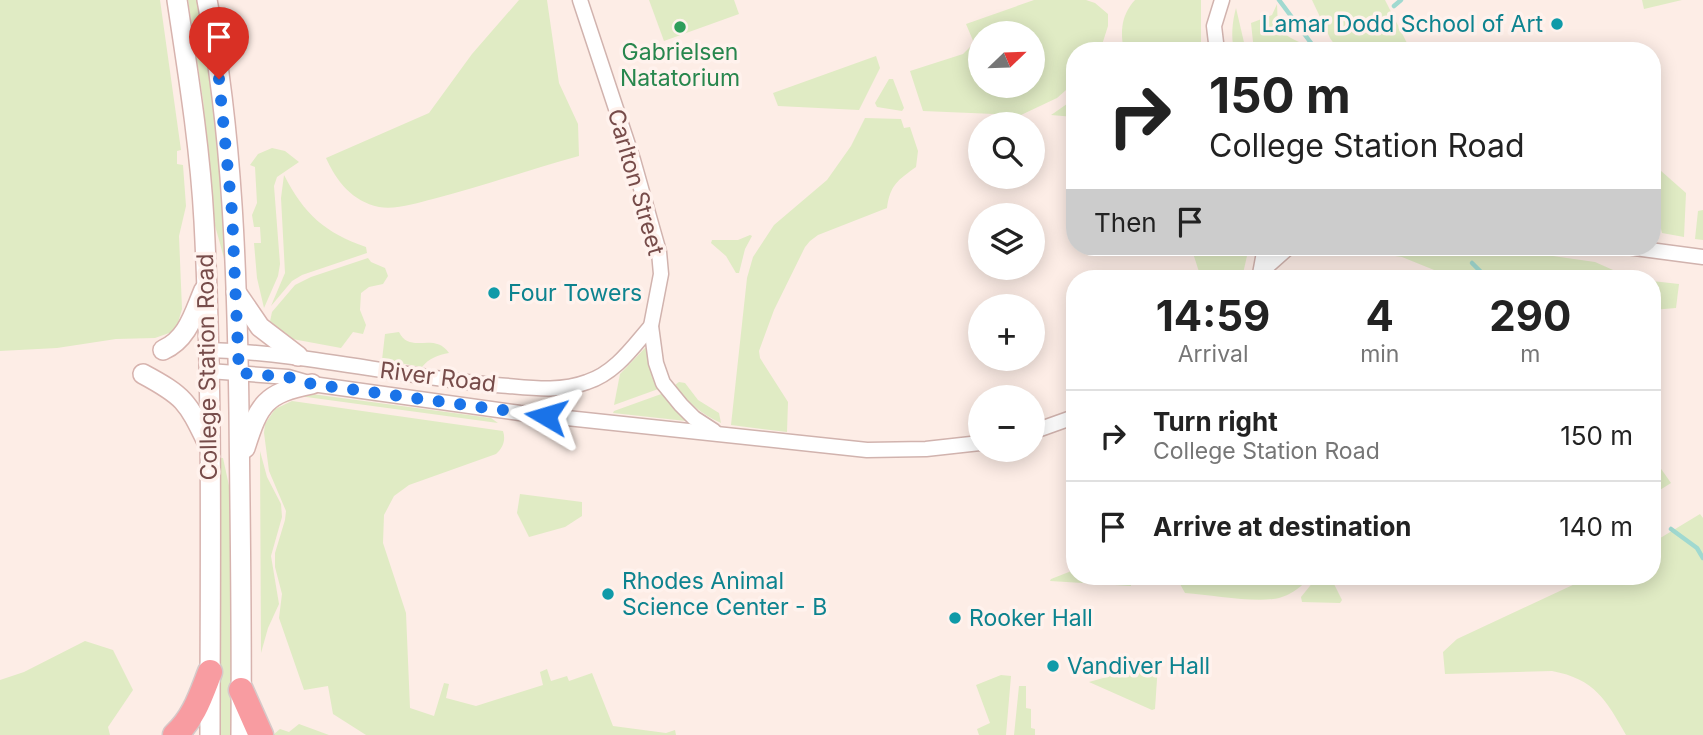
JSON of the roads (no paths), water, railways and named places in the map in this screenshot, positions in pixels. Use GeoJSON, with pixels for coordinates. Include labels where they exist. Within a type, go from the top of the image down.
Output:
{"type":"FeatureCollection","features":[{"type":"Feature","properties":{"kind":"highway"},"geometry":{"type":"LineString","coordinates":[[175,735],[194,712],[210,672]]}},
{"type":"Feature","properties":{"kind":"highway"},"geometry":{"type":"LineString","coordinates":[[241,690],[261,735]]}},
{"type":"Feature","properties":{"kind":"main road","name":"College Station Road"},"geometry":{"type":"LineString","coordinates":[[177,0],[196,128],[204,220],[209,350],[210,735]]}},
{"type":"Feature","properties":{"kind":"main road","name":"College Station Road"},"geometry":{"type":"LineString","coordinates":[[206,0],[223,113],[232,202],[239,373],[241,735]]}},
{"type":"Feature","properties":{"kind":"main road"},"geometry":{"type":"LineString","coordinates":[[163,350],[174,345],[185,332],[206,285]]}},
{"type":"Feature","properties":{"kind":"main road"},"geometry":{"type":"LineString","coordinates":[[236,292],[260,327],[298,356]]}},
{"type":"Feature","properties":{"kind":"main road"},"geometry":{"type":"LineString","coordinates":[[143,373],[169,387],[184,399],[210,448]]}},
{"type":"Feature","properties":{"kind":"main road"},"geometry":{"type":"LineString","coordinates":[[239,466],[254,418],[262,406],[283,391],[312,384]]}},
{"type":"Feature","properties":{"kind":"street","name":"Carlton Street"},"geometry":{"type":"LineString","coordinates":[[580,0],[634,164],[659,252],[661,274],[650,326]]}},
{"type":"Feature","properties":{"kind":"street"},"geometry":{"type":"LineString","coordinates":[[1216,42],[1214,26],[1222,0]]}},
{"type":"Feature","properties":{"kind":"street"},"geometry":{"type":"LineString","coordinates":[[1661,251],[1703,257]]}},
{"type":"Feature","properties":{"kind":"street"},"geometry":{"type":"LineString","coordinates":[[1265,270],[1280,256]]}},
{"type":"Feature","properties":{"kind":"street","name":"River Road"},"geometry":{"type":"LineString","coordinates":[[209,350],[298,356],[431,379],[555,389],[588,382],[619,363],[650,326]]}},
{"type":"Feature","properties":{"kind":"street","name":"River Road"},"geometry":{"type":"LineString","coordinates":[[650,326],[656,363],[663,383],[694,418],[718,433]]}},
{"type":"Feature","properties":{"kind":"street","name":"River Road"},"geometry":{"type":"LineString","coordinates":[[209,371],[288,377],[312,384],[520,413],[867,450],[926,449],[968,444]]}},
{"type":"Feature","properties":{"kind":"street"},"geometry":{"type":"LineString","coordinates":[[1045,427],[1066,420]]}},
{"type":"Feature","properties":{"kind":"waterway"},"geometry":{"type":"LineString","coordinates":[[1279,0],[1310,42]]}},
{"type":"Feature","properties":{"kind":"waterway"},"geometry":{"type":"LineString","coordinates":[[1394,6],[1401,0]]}},
{"type":"Feature","properties":{"kind":"waterway"},"geometry":{"type":"LineString","coordinates":[[1472,263],[1479,270]]}},
{"type":"Feature","properties":{"kind":"waterway"},"geometry":{"type":"LineString","coordinates":[[1671,529],[1697,548],[1703,558]]}},
{"type":"Feature","properties":{"kind":"place","name":"Lamar Dodd School of Art"},"geometry":{"type":"Point","coordinates":[1557,24]}},
{"type":"Feature","properties":{"kind":"place","name":"Gabrielsen Natatorium"},"geometry":{"type":"Point","coordinates":[680,27]}},
{"type":"Feature","properties":{"kind":"place","name":"Four Towers"},"geometry":{"type":"Point","coordinates":[494,293]}},
{"type":"Feature","properties":{"kind":"place","name":"Rhodes Animal Science Center - B"},"geometry":{"type":"Point","coordinates":[608,594]}},
{"type":"Feature","properties":{"kind":"place","name":"Rooker Hall"},"geometry":{"type":"Point","coordinates":[955,618]}},
{"type":"Feature","properties":{"kind":"place","name":"Vandiver Hall"},"geometry":{"type":"Point","coordinates":[1053,666]}}]}
